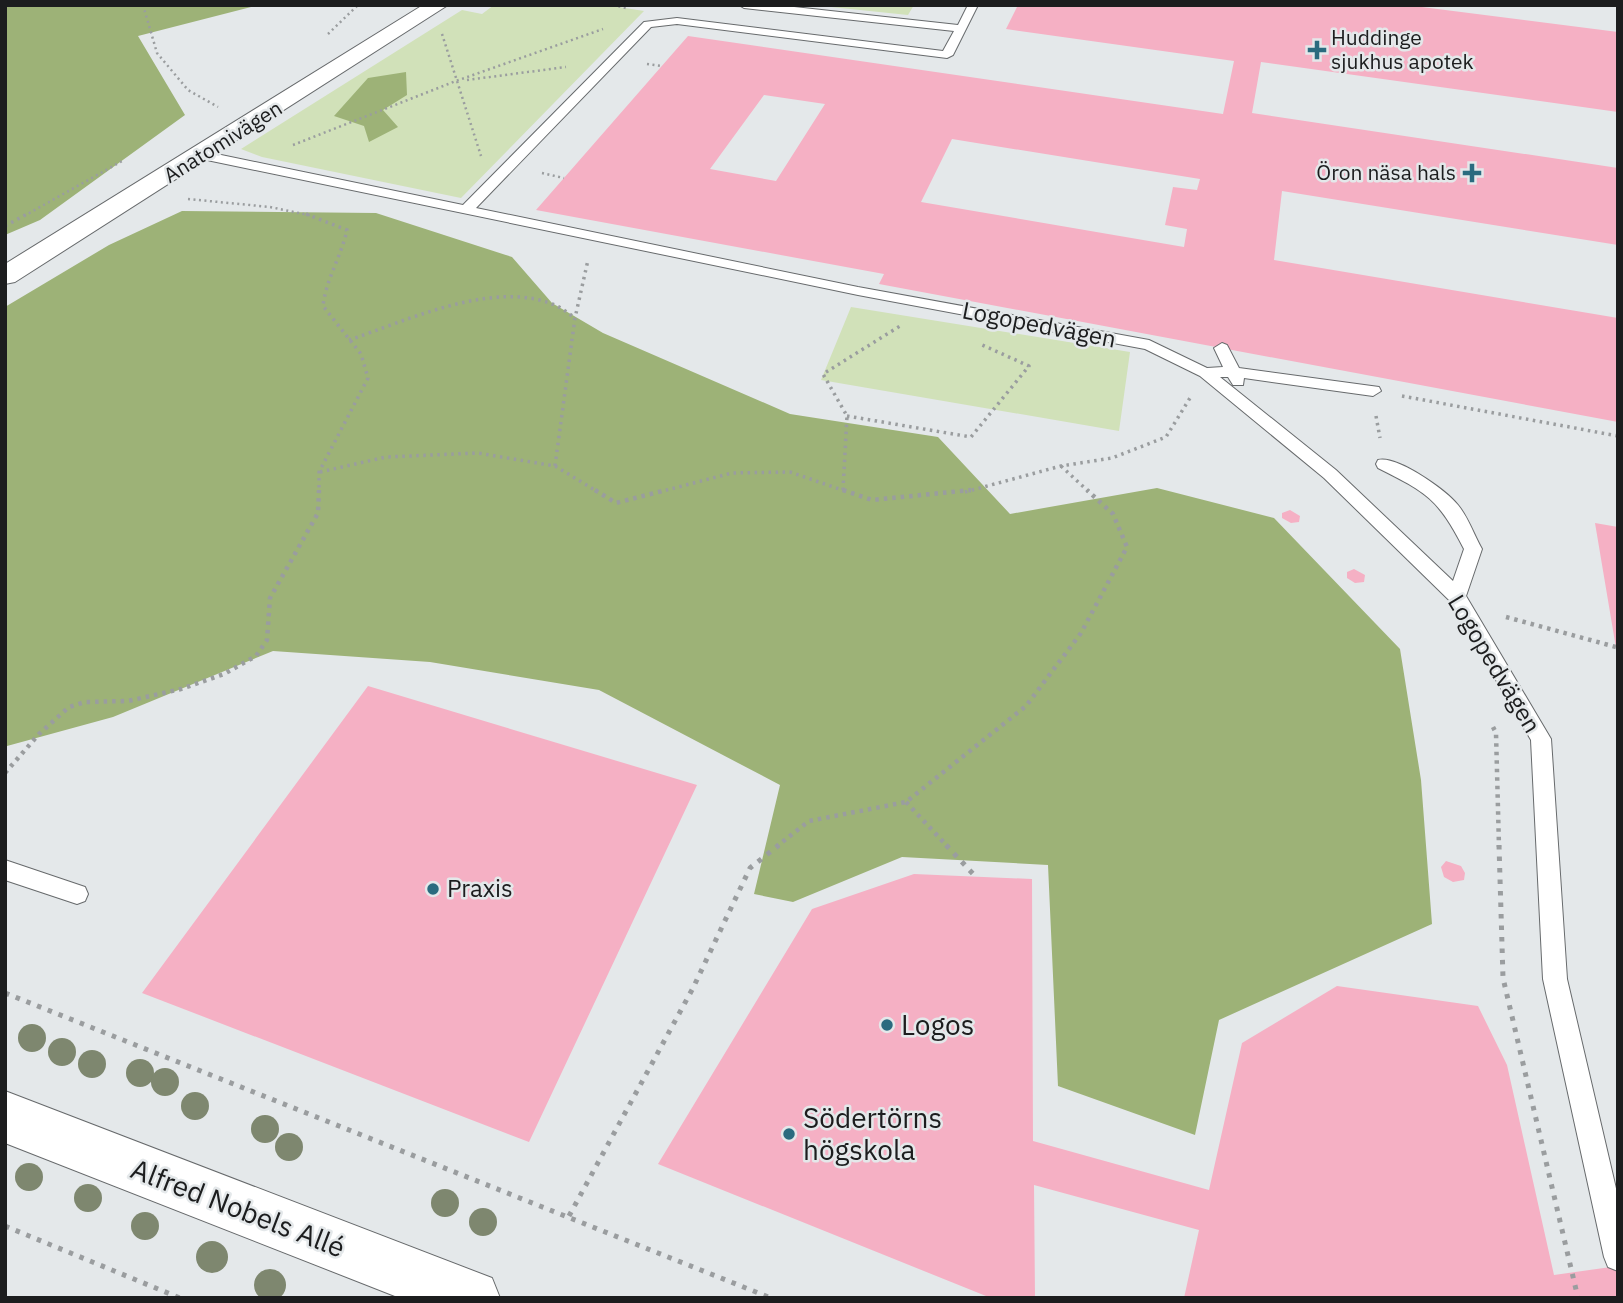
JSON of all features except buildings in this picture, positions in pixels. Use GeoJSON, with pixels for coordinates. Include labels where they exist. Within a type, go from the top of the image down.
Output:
{"type":"FeatureCollection","features":[{"type":"Feature","properties":{"kind":"street","name":"Anatomivägen"},"geometry":{"type":"LineString","coordinates":[[5,276],[438,5]]}},
{"type":"Feature","properties":{"kind":"street","name":"Alfred Nobels Allé"},"geometry":{"type":"LineString","coordinates":[[5,1117],[472,1298]]}},
{"type":"Feature","properties":{"kind":"lane"},"geometry":{"type":"LineString","coordinates":[[744,5],[960,28]]}},
{"type":"Feature","properties":{"kind":"lane"},"geometry":{"type":"LineString","coordinates":[[466,210],[648,24],[677,21],[947,55],[972,5]]}},
{"type":"Feature","properties":{"kind":"lane","name":"Logopedvägen"},"geometry":{"type":"LineString","coordinates":[[202,155],[934,305],[1149,345],[1205,373],[1330,474],[1459,600],[1541,739],[1555,979],[1618,1257]]}},
{"type":"Feature","properties":{"kind":"lane"},"geometry":{"type":"LineString","coordinates":[[1222,348],[1251,411]]}},
{"type":"Feature","properties":{"kind":"lane"},"geometry":{"type":"LineString","coordinates":[[1205,373],[1233,372],[1373,391]]}},
{"type":"Feature","properties":{"kind":"lane"},"geometry":{"type":"LineString","coordinates":[[1384,464],[1426,485],[1452,509],[1473,549],[1459,600]]}},
{"type":"Feature","properties":{"kind":"lane"},"geometry":{"type":"LineString","coordinates":[[5,870],[76,894]]}},
{"type":"Feature","properties":{"kind":"path"},"geometry":{"type":"LineString","coordinates":[[143,5],[157,53],[188,90],[216,106],[204,113]]}},
{"type":"Feature","properties":{"kind":"path"},"geometry":{"type":"LineString","coordinates":[[286,148],[610,26]]}},
{"type":"Feature","properties":{"kind":"path"},"geometry":{"type":"LineString","coordinates":[[441,34],[483,164]]}},
{"type":"Feature","properties":{"kind":"path"},"geometry":{"type":"LineString","coordinates":[[456,82],[570,67]]}},
{"type":"Feature","properties":{"kind":"path"},"geometry":{"type":"LineString","coordinates":[[5,226],[133,154]]}},
{"type":"Feature","properties":{"kind":"path"},"geometry":{"type":"LineString","coordinates":[[5,773],[47,728],[81,702],[127,701],[175,690],[225,675],[259,654],[268,636],[266,611],[270,598],[318,513],[318,472],[351,415],[368,378],[361,354],[323,306],[324,286],[342,253],[347,230],[330,220],[248,204],[184,198]]}},
{"type":"Feature","properties":{"kind":"path"},"geometry":{"type":"LineString","coordinates":[[555,466],[575,318],[594,236]]}},
{"type":"Feature","properties":{"kind":"path"},"geometry":{"type":"LineString","coordinates":[[349,340],[487,299],[529,298],[552,303],[575,318]]}},
{"type":"Feature","properties":{"kind":"path"},"geometry":{"type":"LineString","coordinates":[[844,490],[847,416],[823,374],[934,305]]}},
{"type":"Feature","properties":{"kind":"path"},"geometry":{"type":"LineString","coordinates":[[847,416],[971,437],[1029,366],[979,344]]}},
{"type":"Feature","properties":{"kind":"path"},"geometry":{"type":"LineString","coordinates":[[318,472],[386,457],[478,453],[555,466],[616,503],[732,473],[790,472],[872,500],[964,492],[1061,466],[1112,458],[1166,437],[1205,373]]}},
{"type":"Feature","properties":{"kind":"path"},"geometry":{"type":"LineString","coordinates":[[1384,464],[1373,391],[1618,436]]}},
{"type":"Feature","properties":{"kind":"path"},"geometry":{"type":"LineString","coordinates":[[569,1216],[693,988],[750,868],[809,821],[906,802],[1026,706],[1081,633],[1127,547],[1113,513],[1061,466]]}},
{"type":"Feature","properties":{"kind":"path"},"geometry":{"type":"LineString","coordinates":[[1459,600],[1616,647]]}},
{"type":"Feature","properties":{"kind":"path"},"geometry":{"type":"LineString","coordinates":[[1490,720],[1496,733],[1503,978],[1578,1298]]}},
{"type":"Feature","properties":{"kind":"path"},"geometry":{"type":"LineString","coordinates":[[906,802],[976,877]]}},
{"type":"Feature","properties":{"kind":"path"},"geometry":{"type":"LineString","coordinates":[[5,993],[771,1298]]}},
{"type":"Feature","properties":{"kind":"path"},"geometry":{"type":"LineString","coordinates":[[5,1226],[180,1298]]}},
{"type":"Feature","properties":{"kind":"green space"},"geometry":{"type":"Polygon","coordinates":[[[5,5],[259,5],[138,36],[185,115],[40,220],[5,235],[5,5]]]}},
{"type":"Feature","properties":{"kind":"green space"},"geometry":{"type":"Polygon","coordinates":[[[494,5],[606,5],[644,11],[461,198],[262,157],[241,149],[462,10],[482,14],[494,5]]]}},
{"type":"Feature","properties":{"kind":"green space"},"geometry":{"type":"Polygon","coordinates":[[[812,5],[914,5],[908,15],[812,5]]]}},
{"type":"Feature","properties":{"kind":"green space"},"geometry":{"type":"Polygon","coordinates":[[[406,72],[407,95],[383,110],[398,127],[369,142],[364,126],[334,116],[368,78],[406,72]]]}},
{"type":"Feature","properties":{"kind":"green space"},"geometry":{"type":"Polygon","coordinates":[[[182,211],[376,213],[512,257],[552,303],[603,333],[790,414],[938,437],[1010,514],[1157,488],[1274,518],[1400,649],[1421,780],[1432,924],[1219,1020],[1195,1135],[1058,1086],[1048,865],[902,857],[793,902],[754,894],[780,785],[599,690],[430,662],[273,651],[113,717],[7,746],[5,307],[109,245],[182,211]]]}},
{"type":"Feature","properties":{"kind":"green space"},"geometry":{"type":"Polygon","coordinates":[[[851,307],[1130,352],[1119,431],[821,380],[851,307]]]}},
{"type":"Feature","properties":{"kind":"place","name":"Huddinge sjukhus apotek"},"geometry":{"type":"Point","coordinates":[1317,50]}},
{"type":"Feature","properties":{"kind":"place","name":"Öron näsa hals"},"geometry":{"type":"Point","coordinates":[1472,173]}},
{"type":"Feature","properties":{"kind":"place","name":"Praxis"},"geometry":{"type":"Point","coordinates":[433,889]}},
{"type":"Feature","properties":{"kind":"place","name":"Logos"},"geometry":{"type":"Point","coordinates":[887,1025]}},
{"type":"Feature","properties":{"kind":"place","name":"Södertörns högskola"},"geometry":{"type":"Point","coordinates":[789,1134]}}]}
